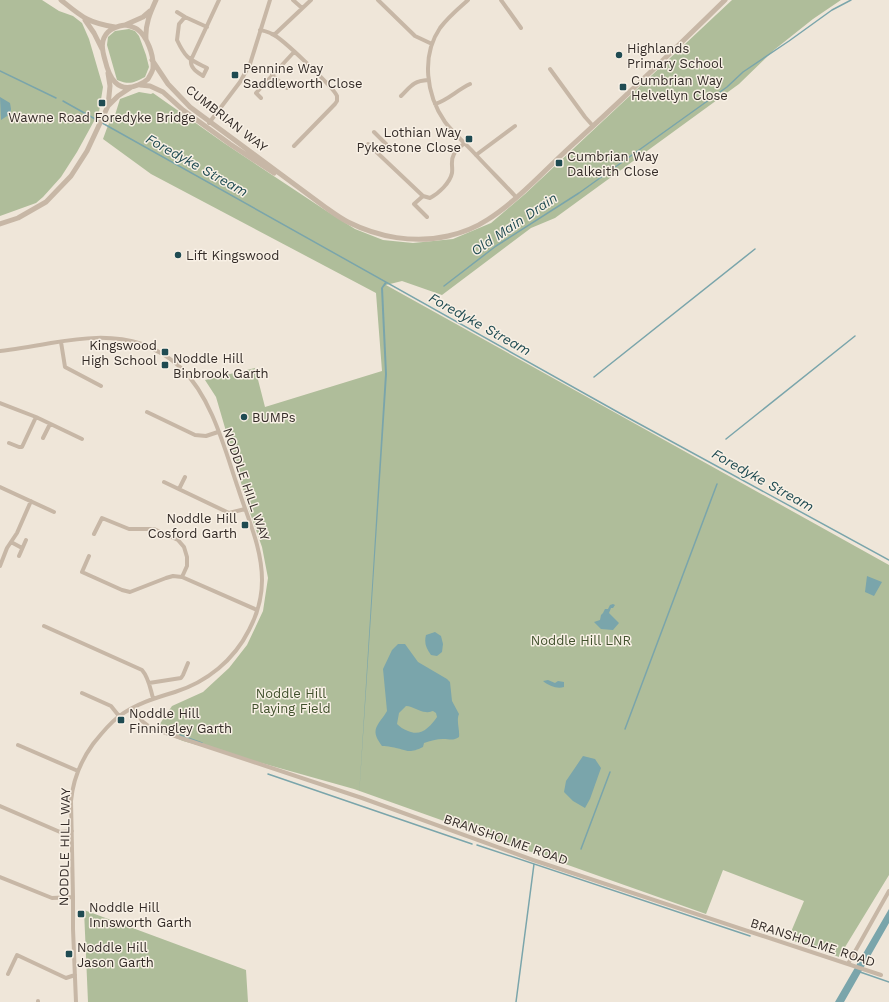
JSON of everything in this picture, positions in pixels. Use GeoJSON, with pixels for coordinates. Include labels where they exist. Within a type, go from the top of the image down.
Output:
{"type":"FeatureCollection","features":[{"type":"Feature","properties":{"kind":"street"},"geometry":{"type":"LineString","coordinates":[[61,0],[83,18],[94,33],[102,49],[110,86],[108,106]]}},
{"type":"Feature","properties":{"kind":"street"},"geometry":{"type":"LineString","coordinates":[[108,73],[116,83],[124,88],[140,85],[146,81],[153,69],[145,29],[156,0]]}},
{"type":"Feature","properties":{"kind":"street"},"geometry":{"type":"LineString","coordinates":[[184,17],[180,24],[177,40],[188,58],[191,60],[220,0]]}},
{"type":"Feature","properties":{"kind":"street"},"geometry":{"type":"LineString","coordinates":[[293,0],[302,8]]}},
{"type":"Feature","properties":{"kind":"street"},"geometry":{"type":"LineString","coordinates":[[274,35],[311,0]]}},
{"type":"Feature","properties":{"kind":"street"},"geometry":{"type":"LineString","coordinates":[[378,0],[415,36],[432,44]]}},
{"type":"Feature","properties":{"kind":"street"},"geometry":{"type":"LineString","coordinates":[[468,0],[448,18],[440,28],[432,44],[428,62],[428,80],[432,98],[445,122],[516,197]]}},
{"type":"Feature","properties":{"kind":"street"},"geometry":{"type":"LineString","coordinates":[[501,0],[521,28]]}},
{"type":"Feature","properties":{"kind":"street","name":"CUMBRIAN WAY"},"geometry":{"type":"LineString","coordinates":[[152,60],[168,84],[190,107],[347,222],[397,239],[428,239],[467,230],[486,221],[503,209],[593,126],[725,0]]}},
{"type":"Feature","properties":{"kind":"street"},"geometry":{"type":"LineString","coordinates":[[207,127],[240,82],[250,64],[268,1]]}},
{"type":"Feature","properties":{"kind":"street"},"geometry":{"type":"LineString","coordinates":[[83,18],[99,25],[115,27],[125,25],[143,17],[151,10]]}},
{"type":"Feature","properties":{"kind":"street"},"geometry":{"type":"LineString","coordinates":[[177,12],[184,17],[207,26]]}},
{"type":"Feature","properties":{"kind":"street"},"geometry":{"type":"LineString","coordinates":[[125,25],[136,29],[146,39]]}},
{"type":"Feature","properties":{"kind":"street"},"geometry":{"type":"LineString","coordinates":[[102,49],[103,40],[108,32],[115,27]]}},
{"type":"Feature","properties":{"kind":"street"},"geometry":{"type":"LineString","coordinates":[[260,30],[274,35],[283,41],[332,88],[338,98],[335,104],[294,146]]}},
{"type":"Feature","properties":{"kind":"street"},"geometry":{"type":"LineString","coordinates":[[261,98],[256,93],[294,52]]}},
{"type":"Feature","properties":{"kind":"street"},"geometry":{"type":"LineString","coordinates":[[550,69],[593,126]]}},
{"type":"Feature","properties":{"kind":"street"},"geometry":{"type":"LineString","coordinates":[[272,75],[286,88]]}},
{"type":"Feature","properties":{"kind":"street"},"geometry":{"type":"LineString","coordinates":[[401,96],[413,83],[428,80]]}},
{"type":"Feature","properties":{"kind":"street"},"geometry":{"type":"LineString","coordinates":[[435,104],[444,101],[470,84]]}},
{"type":"Feature","properties":{"kind":"street","name":"CUMBRIAN WAY"},"geometry":{"type":"LineString","coordinates":[[140,85],[150,86],[163,92],[183,110],[256,162],[296,186]]}},
{"type":"Feature","properties":{"kind":"street"},"geometry":{"type":"LineString","coordinates":[[0,224],[18,218],[46,202],[76,168],[87,150],[108,106],[118,96],[130,88]]}},
{"type":"Feature","properties":{"kind":"street"},"geometry":{"type":"LineString","coordinates":[[476,155],[514,126]]}},
{"type":"Feature","properties":{"kind":"street"},"geometry":{"type":"LineString","coordinates":[[374,132],[386,144],[378,153]]}},
{"type":"Feature","properties":{"kind":"street"},"geometry":{"type":"LineString","coordinates":[[368,144],[423,196],[430,198],[445,186],[451,178],[454,153],[465,143]]}},
{"type":"Feature","properties":{"kind":"street"},"geometry":{"type":"LineString","coordinates":[[423,196],[414,204],[428,217]]}},
{"type":"Feature","properties":{"kind":"street","name":"NODDLE HILL WAY"},"geometry":{"type":"LineString","coordinates":[[0,351],[91,337],[106,337],[143,344],[155,350],[183,369],[201,393],[214,420],[259,549],[262,579],[261,595],[249,630],[240,646],[223,666],[199,682],[177,692],[153,698],[119,716],[104,729],[85,755],[78,771],[72,787],[71,801],[76,1002]]}},
{"type":"Feature","properties":{"kind":"street"},"geometry":{"type":"LineString","coordinates":[[61,342],[64,367],[101,386]]}},
{"type":"Feature","properties":{"kind":"street"},"geometry":{"type":"LineString","coordinates":[[0,402],[82,439]]}},
{"type":"Feature","properties":{"kind":"street"},"geometry":{"type":"LineString","coordinates":[[146,412],[196,435],[206,436],[218,432]]}},
{"type":"Feature","properties":{"kind":"street"},"geometry":{"type":"LineString","coordinates":[[9,443],[22,447],[36,417]]}},
{"type":"Feature","properties":{"kind":"street"},"geometry":{"type":"LineString","coordinates":[[43,438],[50,424]]}},
{"type":"Feature","properties":{"kind":"street"},"geometry":{"type":"LineString","coordinates":[[179,489],[185,477]]}},
{"type":"Feature","properties":{"kind":"street"},"geometry":{"type":"LineString","coordinates":[[164,482],[229,513],[245,509]]}},
{"type":"Feature","properties":{"kind":"street"},"geometry":{"type":"LineString","coordinates":[[0,487],[54,512]]}},
{"type":"Feature","properties":{"kind":"street"},"geometry":{"type":"LineString","coordinates":[[0,566],[7,548],[17,533],[31,501]]}},
{"type":"Feature","properties":{"kind":"street"},"geometry":{"type":"LineString","coordinates":[[94,534],[102,518],[129,529],[154,529],[178,540],[184,547],[187,557],[186,566],[182,577]]}},
{"type":"Feature","properties":{"kind":"street"},"geometry":{"type":"LineString","coordinates":[[19,556],[26,540]]}},
{"type":"Feature","properties":{"kind":"street"},"geometry":{"type":"LineString","coordinates":[[11,542],[22,548]]}},
{"type":"Feature","properties":{"kind":"street"},"geometry":{"type":"LineString","coordinates":[[88,556],[82,572],[127,591],[133,591],[173,576],[182,577],[257,610]]}},
{"type":"Feature","properties":{"kind":"street"},"geometry":{"type":"LineString","coordinates":[[44,626],[142,670],[146,674],[150,683],[153,698]]}},
{"type":"Feature","properties":{"kind":"street"},"geometry":{"type":"LineString","coordinates":[[150,683],[180,678],[183,675],[188,663]]}},
{"type":"Feature","properties":{"kind":"street"},"geometry":{"type":"LineString","coordinates":[[82,693],[111,706],[119,716]]}},
{"type":"Feature","properties":{"kind":"street","name":"BRANSHOLME ROAD"},"geometry":{"type":"LineString","coordinates":[[134,708],[142,721],[151,728],[362,798],[533,860],[881,975]]}},
{"type":"Feature","properties":{"kind":"street"},"geometry":{"type":"LineString","coordinates":[[18,745],[78,771]]}},
{"type":"Feature","properties":{"kind":"street"},"geometry":{"type":"LineString","coordinates":[[0,806],[60,832],[72,832]]}},
{"type":"Feature","properties":{"kind":"street"},"geometry":{"type":"LineString","coordinates":[[0,877],[52,898],[73,897]]}},
{"type":"Feature","properties":{"kind":"street"},"geometry":{"type":"LineString","coordinates":[[850,964],[889,891]]}},
{"type":"Feature","properties":{"kind":"street"},"geometry":{"type":"LineString","coordinates":[[8,974],[17,955],[66,978],[75,975]]}},
{"type":"Feature","properties":{"kind":"green space"},"geometry":{"type":"Polygon","coordinates":[[[0,0],[42,0],[59,11],[73,16],[82,23],[89,39],[103,87],[99,112],[61,177],[36,203],[0,216],[0,0]]]}},
{"type":"Feature","properties":{"kind":"green space","name":"Noddle Hill LNR"},"geometry":{"type":"Polygon","coordinates":[[[732,0],[841,0],[813,19],[774,50],[739,84],[555,218],[531,228],[442,295],[402,281],[386,285],[889,565],[889,875],[839,957],[788,939],[804,901],[723,870],[706,914],[354,789],[183,741],[155,731],[172,706],[203,692],[229,668],[247,645],[263,611],[268,578],[262,547],[249,510],[216,397],[205,380],[255,368],[265,407],[382,371],[376,293],[151,174],[103,139],[110,121],[115,115],[120,99],[139,92],[153,93],[224,143],[355,229],[383,240],[413,243],[453,239],[491,223],[525,194],[732,0]]]}},
{"type":"Feature","properties":{"kind":"green space"},"geometry":{"type":"Polygon","coordinates":[[[129,29],[135,31],[139,36],[149,67],[145,77],[128,83],[117,80],[107,45],[108,37],[115,31],[129,29]]]}},
{"type":"Feature","properties":{"kind":"green space"},"geometry":{"type":"Polygon","coordinates":[[[84,910],[246,970],[248,1002],[88,1002],[84,910]]]}},
{"type":"Feature","properties":{"kind":"water"},"geometry":{"type":"Polygon","coordinates":[[[0,97],[10,103],[11,109],[10,114],[1,120],[0,97]]]}},
{"type":"Feature","properties":{"kind":"water"},"geometry":{"type":"Polygon","coordinates":[[[385,282],[387,283],[383,288],[387,374],[359,797],[385,374],[381,288],[385,282]]]}},
{"type":"Feature","properties":{"kind":"water"},"geometry":{"type":"Polygon","coordinates":[[[867,576],[882,582],[874,596],[865,592],[867,576]]]}},
{"type":"Feature","properties":{"kind":"water"},"geometry":{"type":"Polygon","coordinates":[[[610,605],[615,605],[611,608],[609,613],[619,623],[613,630],[601,629],[594,622],[600,620],[605,609],[608,609],[610,605]]]}},
{"type":"Feature","properties":{"kind":"water"},"geometry":{"type":"Polygon","coordinates":[[[435,632],[441,636],[443,644],[442,652],[437,656],[431,655],[425,643],[426,635],[435,632]]]}},
{"type":"Feature","properties":{"kind":"water"},"geometry":{"type":"Polygon","coordinates":[[[398,644],[405,644],[418,662],[450,682],[452,701],[459,714],[459,737],[424,743],[423,747],[413,751],[382,746],[375,731],[387,711],[383,669],[392,650],[398,644]],[[406,706],[399,713],[397,724],[413,733],[425,730],[437,717],[436,713],[433,711],[423,712],[406,706]]]}},
{"type":"Feature","properties":{"kind":"water"},"geometry":{"type":"Polygon","coordinates":[[[548,680],[555,683],[558,681],[564,682],[564,687],[553,687],[543,681],[548,680]]]}},
{"type":"Feature","properties":{"kind":"water"},"geometry":{"type":"Polygon","coordinates":[[[583,756],[595,759],[601,768],[590,799],[585,808],[573,801],[564,792],[566,781],[583,756]]]}},
{"type":"Feature","properties":{"kind":"water"},"geometry":{"type":"Polygon","coordinates":[[[889,909],[889,923],[844,1002],[835,1002],[889,909]]]}},
{"type":"Feature","properties":{"kind":"waterway","name":"Old Main Drain"},"geometry":{"type":"LineString","coordinates":[[444,286],[496,246],[579,193],[727,87],[743,72],[832,10],[851,0]]}},
{"type":"Feature","properties":{"kind":"waterway","name":"Foredyke Stream"},"geometry":{"type":"LineString","coordinates":[[0,71],[56,98]]}},
{"type":"Feature","properties":{"kind":"waterway","name":"Foredyke Stream"},"geometry":{"type":"LineString","coordinates":[[63,101],[623,415],[889,560]]}},
{"type":"Feature","properties":{"kind":"waterway"},"geometry":{"type":"LineString","coordinates":[[594,377],[755,249]]}},
{"type":"Feature","properties":{"kind":"waterway"},"geometry":{"type":"LineString","coordinates":[[726,439],[855,336]]}},
{"type":"Feature","properties":{"kind":"waterway"},"geometry":{"type":"LineString","coordinates":[[625,729],[717,484]]}},
{"type":"Feature","properties":{"kind":"waterway"},"geometry":{"type":"LineString","coordinates":[[180,735],[202,743]]}},
{"type":"Feature","properties":{"kind":"waterway"},"geometry":{"type":"LineString","coordinates":[[581,849],[610,772]]}},
{"type":"Feature","properties":{"kind":"waterway"},"geometry":{"type":"LineString","coordinates":[[268,774],[472,844]]}},
{"type":"Feature","properties":{"kind":"waterway"},"geometry":{"type":"LineString","coordinates":[[477,845],[750,936]]}},
{"type":"Feature","properties":{"kind":"waterway"},"geometry":{"type":"LineString","coordinates":[[516,1002],[534,864]]}},
{"type":"Feature","properties":{"kind":"waterway"},"geometry":{"type":"LineString","coordinates":[[860,972],[889,982]]}},
{"type":"Feature","properties":{"kind":"place","name":"Highlands Primary School"},"geometry":{"type":"Point","coordinates":[619,55]}},
{"type":"Feature","properties":{"kind":"place","name":"Pennine Way Saddleworth Close"},"geometry":{"type":"Point","coordinates":[235,75]}},
{"type":"Feature","properties":{"kind":"place","name":"Cumbrian Way Helvellyn Close"},"geometry":{"type":"Point","coordinates":[623,87]}},
{"type":"Feature","properties":{"kind":"place","name":"Wawne Road Foredyke Bridge"},"geometry":{"type":"Point","coordinates":[102,103]}},
{"type":"Feature","properties":{"kind":"place","name":"Lothian Way Pykestone Close"},"geometry":{"type":"Point","coordinates":[469,139]}},
{"type":"Feature","properties":{"kind":"place","name":"Cumbrian Way Dalkeith Close"},"geometry":{"type":"Point","coordinates":[559,163]}},
{"type":"Feature","properties":{"kind":"place","name":"Lift Kingswood"},"geometry":{"type":"Point","coordinates":[178,255]}},
{"type":"Feature","properties":{"kind":"place","name":"Kingswood High School"},"geometry":{"type":"Point","coordinates":[165,352]}},
{"type":"Feature","properties":{"kind":"place","name":"Noddle Hill Binbrook Garth"},"geometry":{"type":"Point","coordinates":[165,365]}},
{"type":"Feature","properties":{"kind":"place","name":"BUMPs"},"geometry":{"type":"Point","coordinates":[244,417]}},
{"type":"Feature","properties":{"kind":"place","name":"Noddle Hill Cosford Garth"},"geometry":{"type":"Point","coordinates":[245,525]}},
{"type":"Feature","properties":{"kind":"place","name":"Noddle Hill Finningley Garth"},"geometry":{"type":"Point","coordinates":[121,720]}},
{"type":"Feature","properties":{"kind":"place","name":"Noddle Hill Innsworth Garth"},"geometry":{"type":"Point","coordinates":[81,914]}},
{"type":"Feature","properties":{"kind":"place","name":"Noddle Hill Jason Garth"},"geometry":{"type":"Point","coordinates":[69,954]}},
{"type":"Feature","properties":{"kind":"park label","name":"Noddle Hill Playing Field"},"geometry":{"type":"Point","coordinates":[291,700]}}]}
